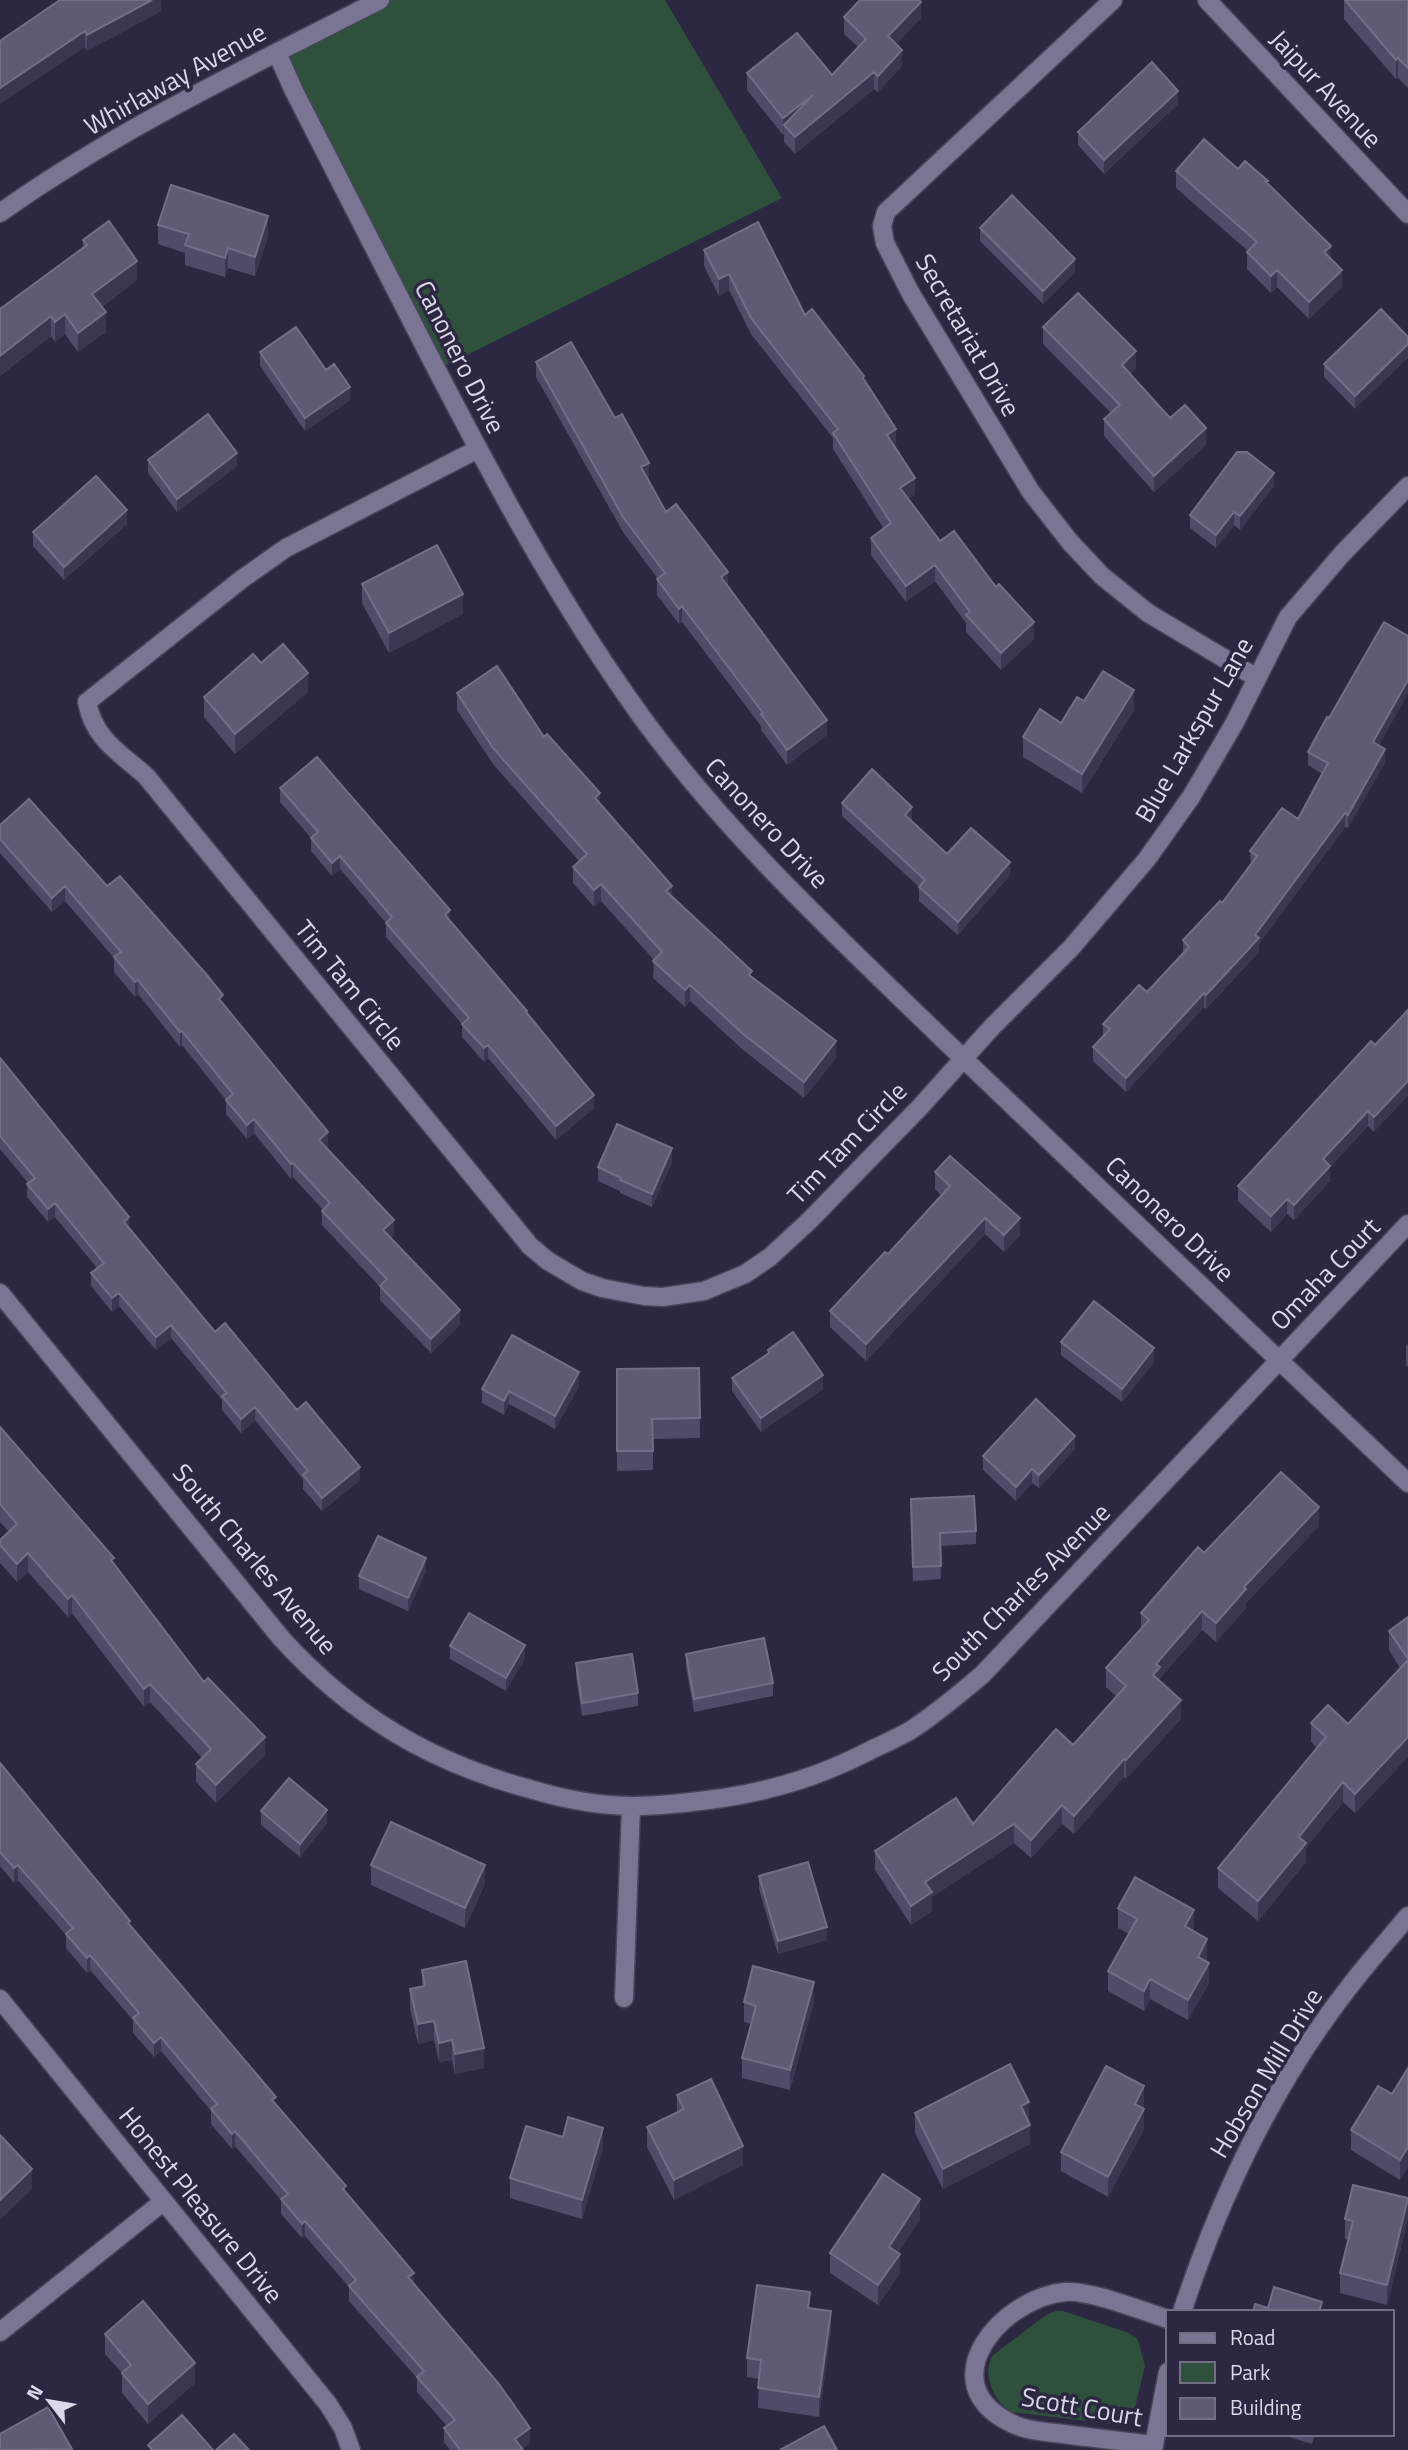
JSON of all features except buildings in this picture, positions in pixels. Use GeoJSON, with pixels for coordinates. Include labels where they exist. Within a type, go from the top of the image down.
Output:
{"type":"FeatureCollection","features":[{"type":"Feature","properties":{"kind":"street","name":"Whirlaway Avenue"},"geometry":{"type":"LineString","coordinates":[[0,213],[36,187],[134,128],[380,0]]}},
{"type":"Feature","properties":{"kind":"street","name":"Secretariat Drive"},"geometry":{"type":"LineString","coordinates":[[1113,0],[886,212],[882,226],[885,243],[911,294],[1031,492],[1070,542],[1102,576],[1148,613],[1257,678]]}},
{"type":"Feature","properties":{"kind":"street","name":"Jaipur Avenue"},"geometry":{"type":"LineString","coordinates":[[1207,0],[1408,214]]}},
{"type":"Feature","properties":{"kind":"street","name":"Canonero Drive"},"geometry":{"type":"LineString","coordinates":[[277,53],[478,449],[548,575],[588,640],[684,772],[765,865],[1408,1483]]}},
{"type":"Feature","properties":{"kind":"street","name":"Tim Tam Circle"},"geometry":{"type":"LineString","coordinates":[[478,449],[286,548],[242,579],[87,702],[91,721],[98,733],[146,776],[512,1226],[548,1261],[582,1281],[602,1288],[663,1297],[704,1291],[745,1275],[770,1257],[809,1221],[964,1059]]}},
{"type":"Feature","properties":{"kind":"street","name":"Blue Larkspur Lane"},"geometry":{"type":"LineString","coordinates":[[964,1059],[1071,948],[1147,859],[1191,797],[1234,724],[1288,617],[1408,486]]}},
{"type":"Feature","properties":{"kind":"street","name":"Omaha Court"},"geometry":{"type":"LineString","coordinates":[[1280,1360],[1408,1224]]}},
{"type":"Feature","properties":{"kind":"street","name":"South Charles Avenue"},"geometry":{"type":"LineString","coordinates":[[0,1293],[281,1638],[301,1660],[349,1702],[404,1739],[464,1769],[548,1794],[631,1806],[678,1805],[766,1791],[837,1768],[909,1731],[982,1675],[1280,1360]]}},
{"type":"Feature","properties":{"kind":"street"},"geometry":{"type":"LineString","coordinates":[[624,1998],[631,1806]]}},
{"type":"Feature","properties":{"kind":"street","name":"Hobson Mill Drive"},"geometry":{"type":"LineString","coordinates":[[1183,2310],[1212,2229],[1262,2122],[1318,2031],[1352,1982],[1408,1916]]}},
{"type":"Feature","properties":{"kind":"street","name":"Honest Pleasure Drive"},"geometry":{"type":"LineString","coordinates":[[0,1999],[328,2404],[351,2450]]}},
{"type":"Feature","properties":{"kind":"street"},"geometry":{"type":"LineString","coordinates":[[0,2332],[164,2201]]}},
{"type":"Feature","properties":{"kind":"street","name":"Scott Court"},"geometry":{"type":"LineString","coordinates":[[1153,2448],[1015,2425],[999,2417],[985,2402],[976,2384],[975,2369],[984,2341],[994,2328],[1026,2305],[1051,2294],[1069,2291],[1088,2294],[1166,2318]]}},
{"type":"Feature","properties":{"kind":"street"},"geometry":{"type":"LineString","coordinates":[[1153,2448],[1166,2382]]}},
{"type":"Feature","properties":{"kind":"green space"},"geometry":{"type":"Polygon","coordinates":[[[390,0],[665,0],[782,198],[443,367],[285,56],[390,0]]]}},
{"type":"Feature","properties":{"kind":"green space"},"geometry":{"type":"Polygon","coordinates":[[[1055,2311],[1063,2311],[1129,2333],[1138,2340],[1145,2366],[1131,2414],[1112,2424],[1011,2412],[999,2401],[989,2380],[992,2356],[1055,2311]]]}}]}
